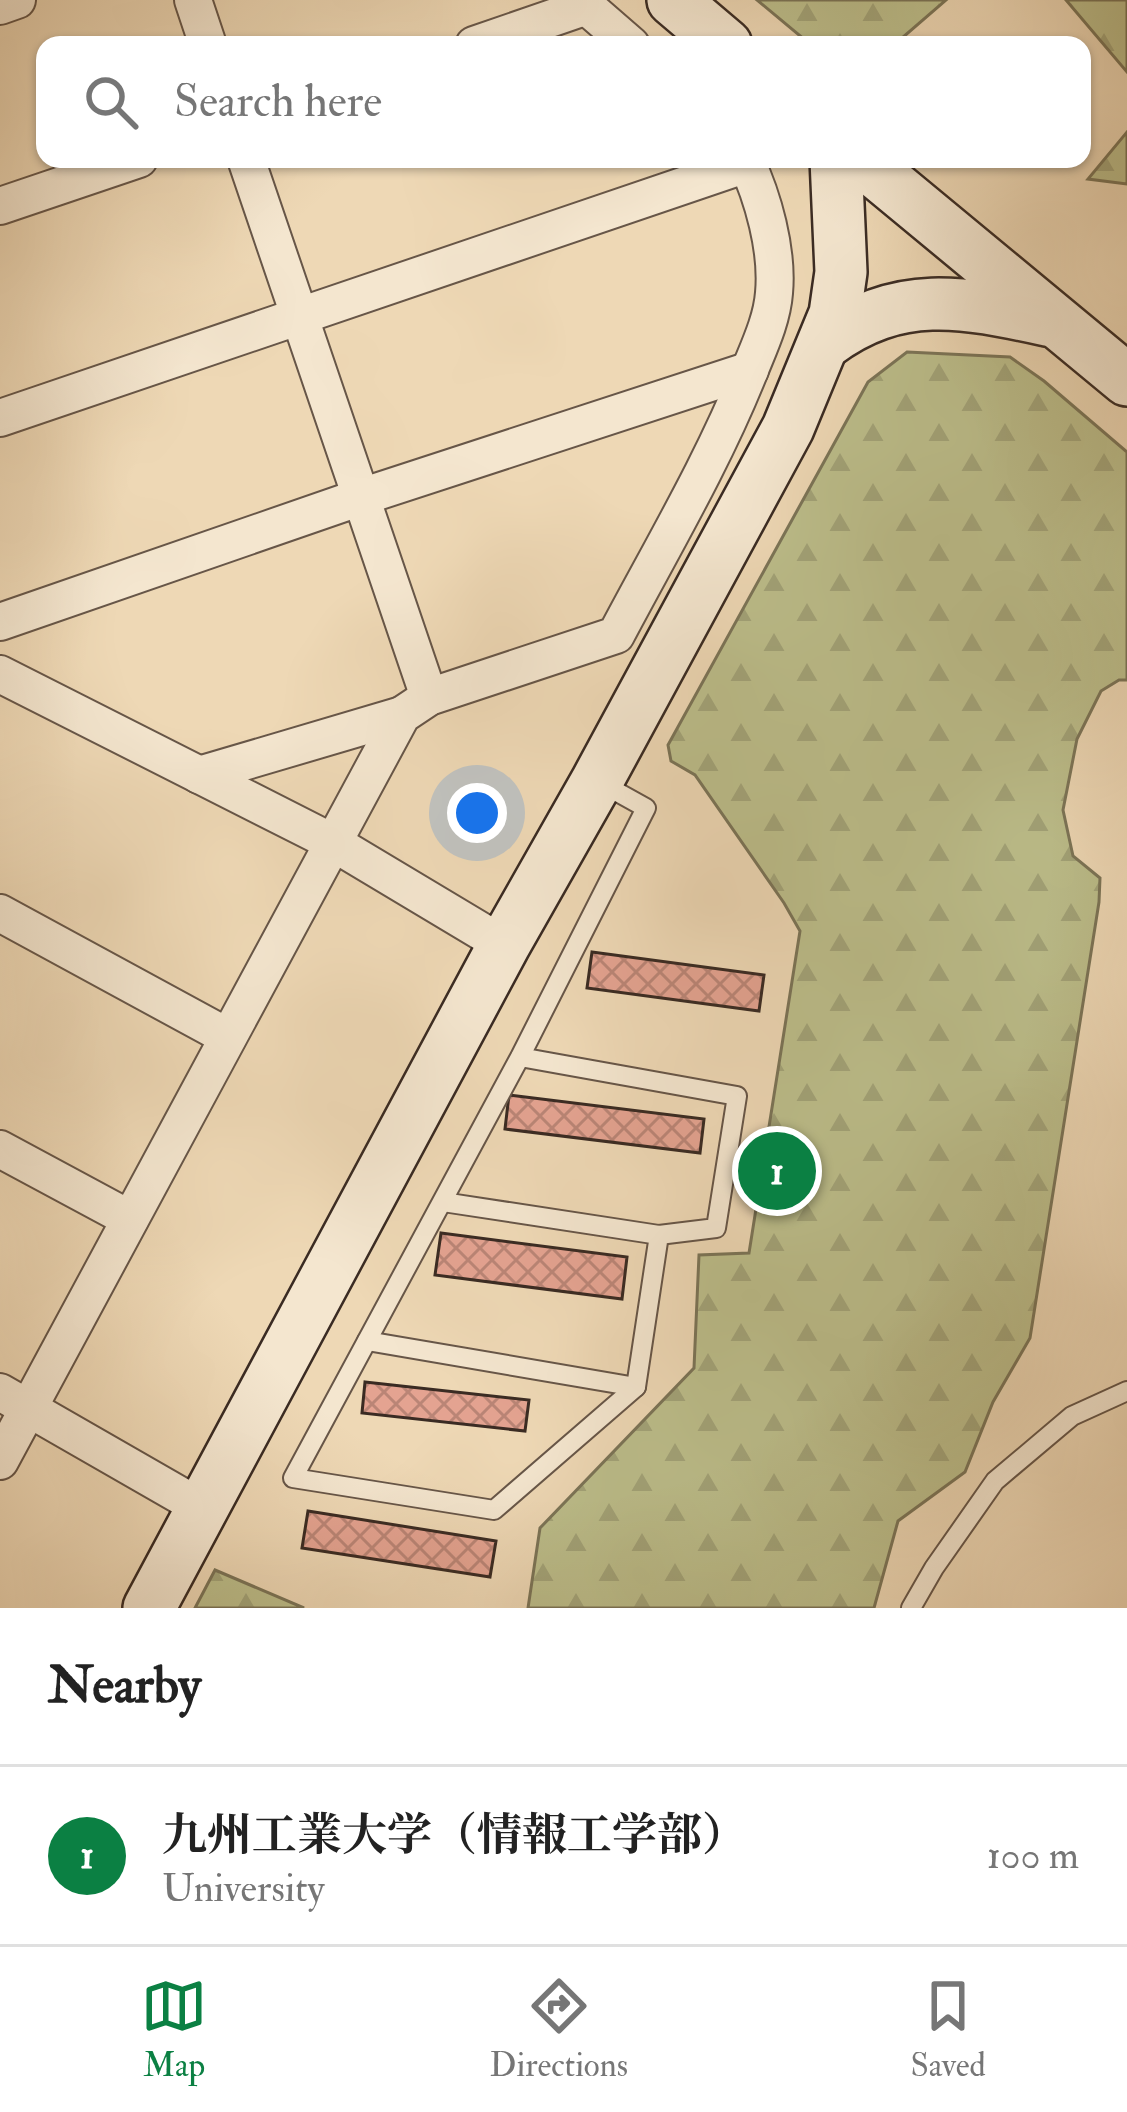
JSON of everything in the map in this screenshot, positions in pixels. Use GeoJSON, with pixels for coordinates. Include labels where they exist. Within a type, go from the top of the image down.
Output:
{"type":"FeatureCollection","features":[{"type":"Feature","properties":{"kind":"street"},"geometry":{"type":"LineString","coordinates":[[0,6],[17,0]]}},
{"type":"Feature","properties":{"kind":"street"},"geometry":{"type":"LineString","coordinates":[[193,0],[205,36]]}},
{"type":"Feature","properties":{"kind":"street"},"geometry":{"type":"LineString","coordinates":[[673,0],[715,36]]}},
{"type":"Feature","properties":{"kind":"street"},"geometry":{"type":"LineString","coordinates":[[497,36],[583,3],[621,36]]}},
{"type":"Feature","properties":{"kind":"street"},"geometry":{"type":"LineString","coordinates":[[0,206],[112,168]]}},
{"type":"Feature","properties":{"kind":"street"},"geometry":{"type":"LineString","coordinates":[[0,1461],[14,1400],[130,1220],[332,842],[416,706],[361,497],[249,168]]}},
{"type":"Feature","properties":{"kind":"street"},"geometry":{"type":"LineString","coordinates":[[0,418],[726,168]]}},
{"type":"Feature","properties":{"kind":"street"},"geometry":{"type":"LineString","coordinates":[[199,775],[416,706],[616,635],[735,408],[764,335],[774,293],[764,208],[749,168]]}},
{"type":"Feature","properties":{"kind":"street"},"geometry":{"type":"LineString","coordinates":[[148,1608],[788,428],[836,314],[841,272],[836,168]]}},
{"type":"Feature","properties":{"kind":"street"},"geometry":{"type":"LineString","coordinates":[[871,168],[1127,380]]}},
{"type":"Feature","properties":{"kind":"street"},"geometry":{"type":"LineString","coordinates":[[825,344],[874,314],[916,305],[956,303],[1055,322]]}},
{"type":"Feature","properties":{"kind":"street"},"geometry":{"type":"LineString","coordinates":[[0,622],[750,370]]}},
{"type":"Feature","properties":{"kind":"street"},"geometry":{"type":"LineString","coordinates":[[0,674],[332,842],[505,945]]}},
{"type":"Feature","properties":{"kind":"street"},"geometry":{"type":"LineString","coordinates":[[0,913],[228,1037]]}},
{"type":"Feature","properties":{"kind":"street"},"geometry":{"type":"LineString","coordinates":[[0,1149],[130,1220]]}},
{"type":"Feature","properties":{"kind":"street"},"geometry":{"type":"LineString","coordinates":[[14,1400],[202,1508]]}},
{"type":"Feature","properties":{"kind":"lane"},"geometry":{"type":"LineString","coordinates":[[597,781],[646,808],[520,1057],[293,1478],[494,1510],[636,1388],[658,1235]]}},
{"type":"Feature","properties":{"kind":"lane"},"geometry":{"type":"LineString","coordinates":[[442,1202],[658,1235],[716,1228],[737,1096],[520,1057]]}},
{"type":"Feature","properties":{"kind":"lane"},"geometry":{"type":"LineString","coordinates":[[367,1342],[636,1388]]}},
{"type":"Feature","properties":{"kind":"lane"},"geometry":{"type":"LineString","coordinates":[[911,1608],[995,1481],[1072,1416],[1127,1391]]}},
{"type":"Feature","properties":{"kind":"green space"},"geometry":{"type":"Polygon","coordinates":[[[757,0],[946,0],[904,36],[800,36],[757,0]]]}},
{"type":"Feature","properties":{"kind":"green space"},"geometry":{"type":"Polygon","coordinates":[[[1066,0],[1127,0],[1127,72],[1066,0]]]}},
{"type":"Feature","properties":{"kind":"green space"},"geometry":{"type":"Polygon","coordinates":[[[1127,132],[1127,184],[1088,179],[1127,132]]]}},
{"type":"Feature","properties":{"kind":"green space"},"geometry":{"type":"Polygon","coordinates":[[[907,352],[1010,357],[1127,452],[1127,680],[1101,691],[1077,739],[1063,810],[1073,856],[1100,878],[1099,902],[1030,1338],[993,1402],[965,1472],[898,1521],[874,1608],[528,1608],[540,1528],[694,1368],[699,1255],[749,1253],[800,931],[695,775],[671,761],[668,745],[868,382],[907,352]]]}},
{"type":"Feature","properties":{"kind":"green space"},"geometry":{"type":"Polygon","coordinates":[[[215,1570],[304,1608],[195,1608],[215,1570]]]}},
{"type":"Feature","properties":{"kind":"building"},"geometry":{"type":"Polygon","coordinates":[[[592,952],[764,975],[759,1011],[587,988],[592,952]]]}},
{"type":"Feature","properties":{"kind":"building"},"geometry":{"type":"Polygon","coordinates":[[[509,1095],[704,1119],[700,1153],[505,1129],[509,1095]]]}},
{"type":"Feature","properties":{"kind":"building"},"geometry":{"type":"Polygon","coordinates":[[[441,1233],[627,1257],[622,1299],[435,1275],[441,1233]]]}},
{"type":"Feature","properties":{"kind":"building"},"geometry":{"type":"Polygon","coordinates":[[[365,1382],[529,1400],[525,1431],[362,1413],[365,1382]]]}},
{"type":"Feature","properties":{"kind":"building"},"geometry":{"type":"Polygon","coordinates":[[[308,1511],[496,1541],[490,1577],[302,1548],[308,1511]]]}},
{"type":"Feature","properties":{"kind":"place","name":"九州工業大学（情報工学部）"},"geometry":{"type":"Point","coordinates":[777,1171]}}]}
